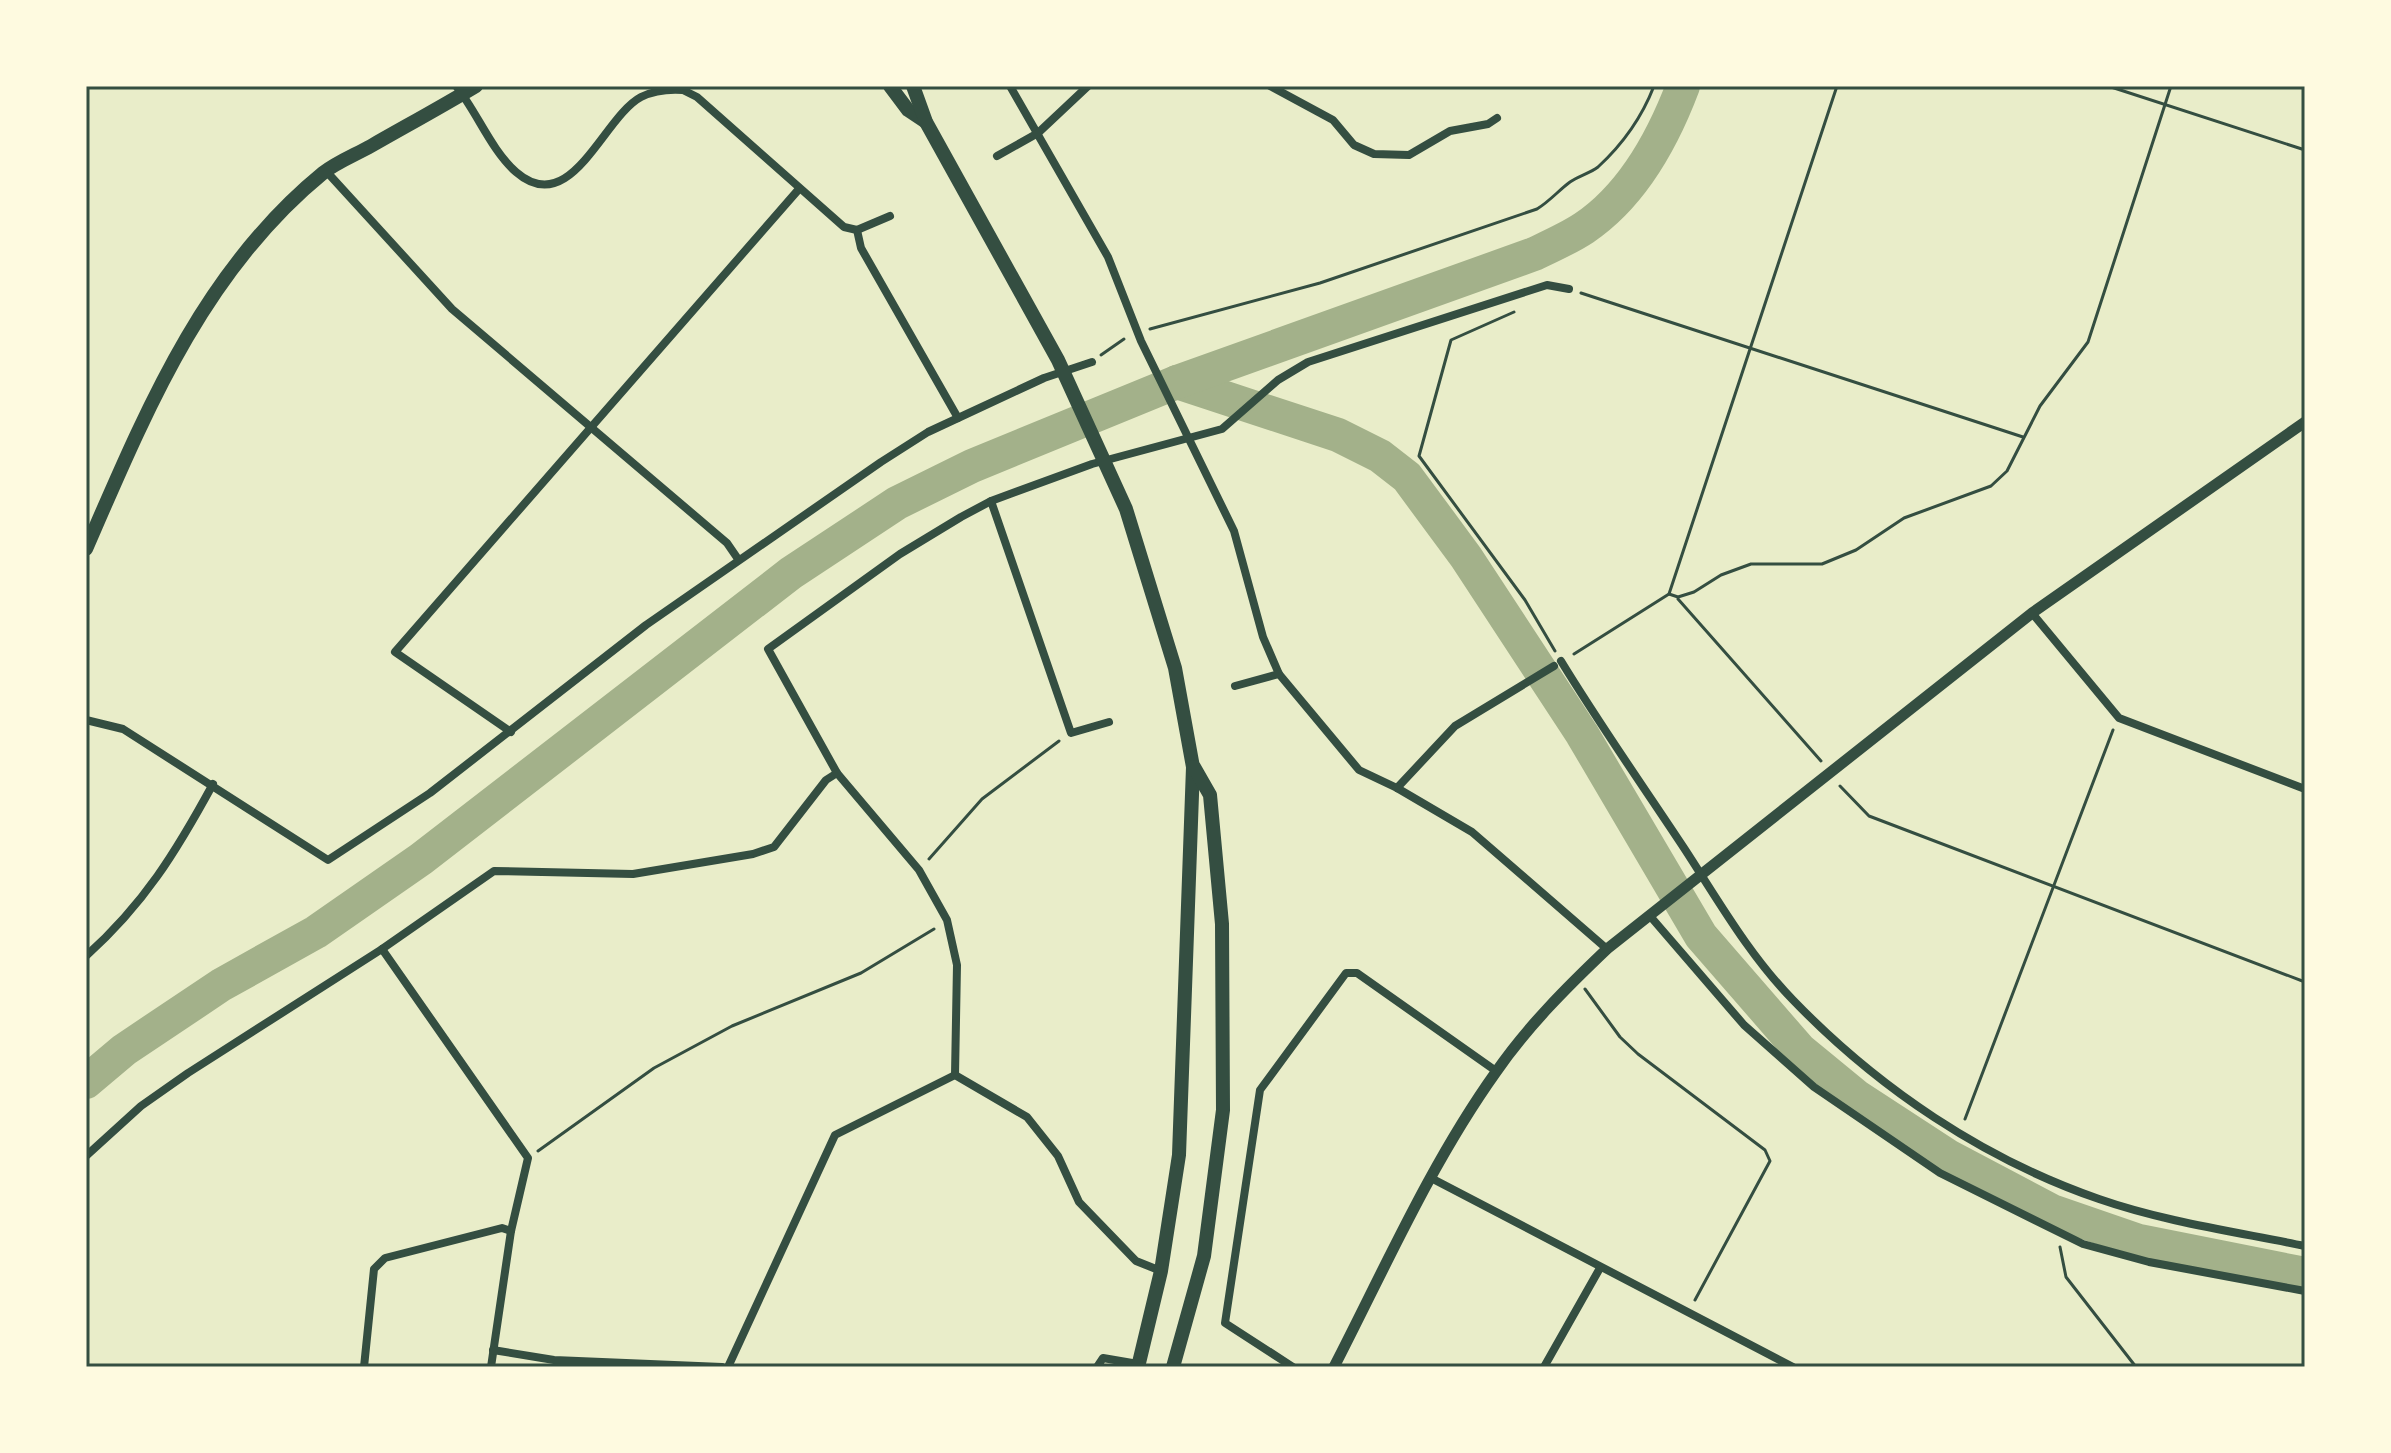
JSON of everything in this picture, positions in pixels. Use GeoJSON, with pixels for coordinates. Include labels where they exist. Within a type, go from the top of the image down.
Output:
{"type":"FeatureCollection","features":[{"type":"Feature","properties":{"kind":"main road"},"geometry":{"type":"LineString","coordinates":[[86,549],[158,386],[192,325],[225,278],[281,211],[326,171],[459,90],[476,86]]}},
{"type":"Feature","properties":{"kind":"main road"},"geometry":{"type":"LineString","coordinates":[[890,86],[908,110],[926,122]]}},
{"type":"Feature","properties":{"kind":"main road"},"geometry":{"type":"LineString","coordinates":[[913,86],[926,122],[1058,360],[1126,509],[1175,668],[1193,767],[1179,1155],[1161,1271],[1138,1366]]}},
{"type":"Feature","properties":{"kind":"main road"},"geometry":{"type":"LineString","coordinates":[[1173,1367],[1204,1256],[1223,1110],[1222,924],[1210,795],[1193,767]]}},
{"type":"Feature","properties":{"kind":"street"},"geometry":{"type":"LineString","coordinates":[[1010,86],[1108,257],[1139,337],[1234,531],[1263,637],[1279,674],[1359,770],[1397,788],[1472,832],[1607,949]]}},
{"type":"Feature","properties":{"kind":"street"},"geometry":{"type":"LineString","coordinates":[[997,156],[1038,133],[1088,86]]}},
{"type":"Feature","properties":{"kind":"street"},"geometry":{"type":"LineString","coordinates":[[1270,86],[1333,120],[1354,145],[1374,154],[1409,155],[1450,131],[1488,124],[1497,118]]}},
{"type":"Feature","properties":{"kind":"street"},"geometry":{"type":"LineString","coordinates":[[459,90],[513,170],[528,181],[548,185],[565,180],[639,98],[684,88],[844,227],[857,230],[890,216]]}},
{"type":"Feature","properties":{"kind":"street"},"geometry":{"type":"LineString","coordinates":[[326,171],[452,309],[727,543],[738,559]]}},
{"type":"Feature","properties":{"kind":"street"},"geometry":{"type":"LineString","coordinates":[[511,732],[395,652],[799,189]]}},
{"type":"Feature","properties":{"kind":"street"},"geometry":{"type":"LineString","coordinates":[[857,230],[861,248],[958,418]]}},
{"type":"Feature","properties":{"kind":"street"},"geometry":{"type":"LineString","coordinates":[[955,1075],[957,965],[947,920],[919,870],[837,773],[768,649],[900,554],[991,501],[1092,464],[1222,429],[1263,392],[1308,362],[1547,285],[1569,289]]}},
{"type":"Feature","properties":{"kind":"street"},"geometry":{"type":"LineString","coordinates":[[86,720],[123,729],[328,860],[430,793],[646,625],[881,462],[958,418],[1044,378],[1092,362]]}},
{"type":"Feature","properties":{"kind":"street"},"geometry":{"type":"LineString","coordinates":[[1334,1367],[1431,1178],[1496,1071],[1577,978],[1607,949],[2032,613],[2305,422]]}},
{"type":"Feature","properties":{"kind":"street"},"geometry":{"type":"LineString","coordinates":[[991,501],[1071,733],[1109,722]]}},
{"type":"Feature","properties":{"kind":"street"},"geometry":{"type":"LineString","coordinates":[[2032,613],[2119,718],[2305,789]]}},
{"type":"Feature","properties":{"kind":"street"},"geometry":{"type":"LineString","coordinates":[[1397,788],[1455,726],[1557,664],[1734,926],[1792,999],[1912,1103],[1958,1134],[2044,1178],[2100,1200],[2305,1246]]}},
{"type":"Feature","properties":{"kind":"street"},"geometry":{"type":"LineString","coordinates":[[1235,686],[1279,674]]}},
{"type":"Feature","properties":{"kind":"street"},"geometry":{"type":"LineString","coordinates":[[86,1156],[141,1106],[188,1073],[382,949],[494,871],[633,874],[753,854],[774,847],[826,780],[837,773]]}},
{"type":"Feature","properties":{"kind":"street"},"geometry":{"type":"LineString","coordinates":[[86,956],[116,929],[170,862],[213,784]]}},
{"type":"Feature","properties":{"kind":"street"},"geometry":{"type":"LineString","coordinates":[[1655,912],[1744,1025],[1814,1087],[1940,1173],[2061,1236],[2149,1262],[2305,1291]]}},
{"type":"Feature","properties":{"kind":"street"},"geometry":{"type":"LineString","coordinates":[[382,949],[528,1158],[511,1231],[491,1367]]}},
{"type":"Feature","properties":{"kind":"street"},"geometry":{"type":"LineString","coordinates":[[1293,1367],[1225,1323],[1260,1090],[1346,973],[1357,973],[1496,1071]]}},
{"type":"Feature","properties":{"kind":"street"},"geometry":{"type":"LineString","coordinates":[[955,1075],[1027,1117],[1058,1156],[1079,1202],[1136,1261],[1161,1271]]}},
{"type":"Feature","properties":{"kind":"street"},"geometry":{"type":"LineString","coordinates":[[493,1350],[554,1360],[725,1367],[835,1135],[955,1075]]}},
{"type":"Feature","properties":{"kind":"street"},"geometry":{"type":"LineString","coordinates":[[1431,1178],[1793,1367]]}},
{"type":"Feature","properties":{"kind":"street"},"geometry":{"type":"LineString","coordinates":[[364,1367],[374,1269],[385,1258],[502,1228],[511,1231]]}},
{"type":"Feature","properties":{"kind":"street"},"geometry":{"type":"LineString","coordinates":[[1544,1367],[1600,1268]]}},
{"type":"Feature","properties":{"kind":"street"},"geometry":{"type":"LineString","coordinates":[[1097,1367],[1103,1358],[1112,1357],[1138,1366]]}},
{"type":"Feature","properties":{"kind":"path"},"geometry":{"type":"LineString","coordinates":[[1092,362],[1139,337],[1320,283],[1537,209],[1558,196],[1569,182],[1596,169],[1643,113],[1654,86]]}},
{"type":"Feature","properties":{"kind":"path"},"geometry":{"type":"LineString","coordinates":[[1514,312],[1451,340],[1419,456],[1525,600],[1557,664],[1669,594],[1837,86]]}},
{"type":"Feature","properties":{"kind":"path"},"geometry":{"type":"LineString","coordinates":[[2108,86],[2305,150]]}},
{"type":"Feature","properties":{"kind":"path"},"geometry":{"type":"LineString","coordinates":[[1678,597],[1751,564],[1822,564],[1856,550],[1904,518],[1991,486],[2014,461],[2040,406],[2088,342],[2171,86]]}},
{"type":"Feature","properties":{"kind":"path"},"geometry":{"type":"LineString","coordinates":[[1569,289],[2023,437]]}},
{"type":"Feature","properties":{"kind":"path"},"geometry":{"type":"LineString","coordinates":[[1669,594],[1678,597],[1693,619],[1751,678],[1869,816],[2305,982]]}},
{"type":"Feature","properties":{"kind":"path"},"geometry":{"type":"LineString","coordinates":[[1958,1134],[2119,718]]}},
{"type":"Feature","properties":{"kind":"path"},"geometry":{"type":"LineString","coordinates":[[919,870],[982,799],[1071,733]]}},
{"type":"Feature","properties":{"kind":"path"},"geometry":{"type":"LineString","coordinates":[[528,1158],[654,1068],[732,1026],[861,973],[947,920]]}},
{"type":"Feature","properties":{"kind":"path"},"geometry":{"type":"LineString","coordinates":[[1577,978],[1620,1037],[1765,1150],[1770,1161],[1688,1314]]}},
{"type":"Feature","properties":{"kind":"path"},"geometry":{"type":"LineString","coordinates":[[2061,1236],[2059,1245],[2066,1277],[2136,1367]]}},
{"type":"Feature","properties":{"kind":"waterway"},"geometry":{"type":"LineString","coordinates":[[86,1082],[124,1050],[221,985],[316,932],[421,859],[791,573],[897,503],[972,466],[1177,382],[1534,254],[1578,232],[1602,215],[1632,183],[1656,146],[1683,86]]}},
{"type":"Feature","properties":{"kind":"waterway"},"geometry":{"type":"LineString","coordinates":[[1177,382],[1338,435],[1380,456],[1407,477],[1466,557],[1582,734],[1701,936],[1800,1050],[1856,1096],[1948,1156],[2052,1211],[2139,1241],[2305,1274]]}}]}
